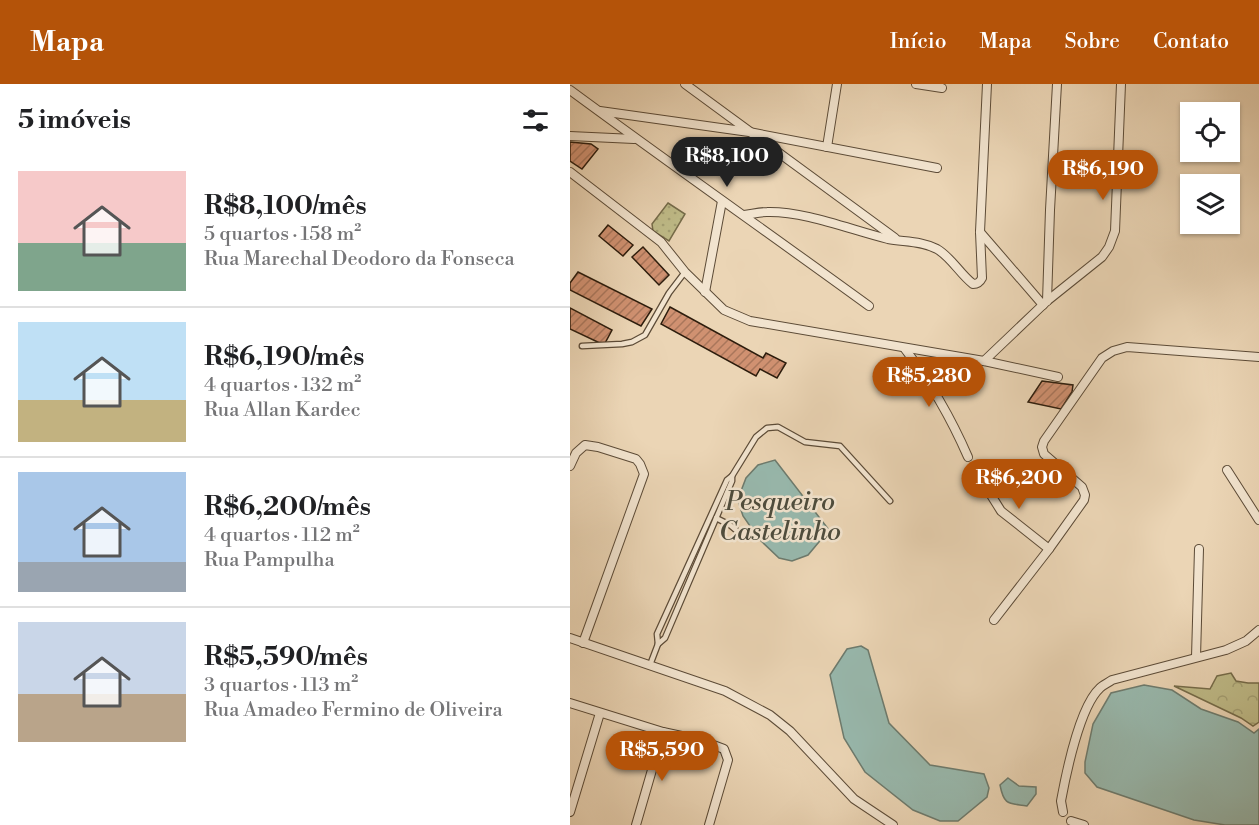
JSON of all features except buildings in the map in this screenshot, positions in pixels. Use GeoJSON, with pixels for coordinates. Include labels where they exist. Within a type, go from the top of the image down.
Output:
{"type":"FeatureCollection","features":[{"type":"Feature","properties":{"kind":"street"},"geometry":{"type":"LineString","coordinates":[[685,84],[899,241]]}},
{"type":"Feature","properties":{"kind":"street"},"geometry":{"type":"LineString","coordinates":[[827,147],[837,84]]}},
{"type":"Feature","properties":{"kind":"street"},"geometry":{"type":"LineString","coordinates":[[916,84],[942,88]]}},
{"type":"Feature","properties":{"kind":"street"},"geometry":{"type":"LineString","coordinates":[[744,215],[768,212],[804,217],[899,241],[914,242],[935,248],[973,284],[980,282],[982,278],[980,231],[987,84]]}},
{"type":"Feature","properties":{"kind":"street"},"geometry":{"type":"LineString","coordinates":[[1045,303],[1058,84]]}},
{"type":"Feature","properties":{"kind":"street"},"geometry":{"type":"LineString","coordinates":[[984,362],[1045,303],[1102,257],[1109,247],[1115,231],[1121,84]]}},
{"type":"Feature","properties":{"kind":"street"},"geometry":{"type":"LineString","coordinates":[[570,90],[869,306]]}},
{"type":"Feature","properties":{"kind":"street"},"geometry":{"type":"LineString","coordinates":[[599,111],[749,132],[937,168]]}},
{"type":"Feature","properties":{"kind":"street"},"geometry":{"type":"LineString","coordinates":[[570,135],[635,139]]}},
{"type":"Feature","properties":{"kind":"street"},"geometry":{"type":"LineString","coordinates":[[570,172],[661,242],[685,272],[724,310],[750,321],[1058,377]]}},
{"type":"Feature","properties":{"kind":"street"},"geometry":{"type":"LineString","coordinates":[[705,292],[722,201]]}},
{"type":"Feature","properties":{"kind":"street"},"geometry":{"type":"LineString","coordinates":[[980,231],[1045,303]]}},
{"type":"Feature","properties":{"kind":"street"},"geometry":{"type":"LineString","coordinates":[[994,620],[1084,500],[1082,487],[1044,454],[1042,447],[1102,358],[1113,351],[1127,347],[1259,357]]}},
{"type":"Feature","properties":{"kind":"street"},"geometry":{"type":"LineString","coordinates":[[905,349],[949,415],[968,457]]}},
{"type":"Feature","properties":{"kind":"street"},"geometry":{"type":"LineString","coordinates":[[570,466],[580,448],[598,447],[636,459],[644,474],[583,643]]}},
{"type":"Feature","properties":{"kind":"street"},"geometry":{"type":"LineString","coordinates":[[1227,470],[1259,520]]}},
{"type":"Feature","properties":{"kind":"street"},"geometry":{"type":"LineString","coordinates":[[981,479],[1001,512],[1049,549]]}},
{"type":"Feature","properties":{"kind":"street"},"geometry":{"type":"LineString","coordinates":[[1196,657],[1199,549]]}},
{"type":"Feature","properties":{"kind":"street"},"geometry":{"type":"LineString","coordinates":[[1063,812],[1061,801],[1063,790],[1085,711],[1100,688],[1112,680],[1226,650],[1246,641],[1259,630]]}},
{"type":"Feature","properties":{"kind":"street"},"geometry":{"type":"LineString","coordinates":[[570,639],[725,691],[770,715],[790,731],[854,799],[893,825]]}},
{"type":"Feature","properties":{"kind":"street"},"geometry":{"type":"LineString","coordinates":[[570,703],[724,749],[728,760],[709,825]]}},
{"type":"Feature","properties":{"kind":"street"},"geometry":{"type":"LineString","coordinates":[[570,812],[600,712]]}},
{"type":"Feature","properties":{"kind":"street"},"geometry":{"type":"LineString","coordinates":[[636,825],[663,732]]}},
{"type":"Feature","properties":{"kind":"street"},"geometry":{"type":"LineString","coordinates":[[1071,821],[1084,825]]}},
{"type":"Feature","properties":{"kind":"lane"},"geometry":{"type":"LineString","coordinates":[[582,346],[622,344],[645,335],[669,293],[685,272]]}},
{"type":"Feature","properties":{"kind":"lane"},"geometry":{"type":"LineString","coordinates":[[650,665],[658,644],[657,634],[728,480],[756,437],[767,428],[778,427],[805,442],[840,446],[890,501]]}},
{"type":"Feature","properties":{"kind":"lane"},"geometry":{"type":"LineString","coordinates":[[658,644],[665,638],[717,518],[732,476]]}},
{"type":"Feature","properties":{"kind":"lane"},"geometry":{"type":"LineString","coordinates":[[711,516],[730,525],[743,536]]}},
{"type":"Feature","properties":{"kind":"lane"},"geometry":{"type":"LineString","coordinates":[[691,559],[698,562]]}},
{"type":"Feature","properties":{"kind":"lane"},"geometry":{"type":"LineString","coordinates":[[673,597],[681,601]]}},
{"type":"Feature","properties":{"kind":"green space"},"geometry":{"type":"Polygon","coordinates":[[[668,203],[685,214],[669,241],[653,231],[652,224],[668,203]]]}},
{"type":"Feature","properties":{"kind":"green space"},"geometry":{"type":"Polygon","coordinates":[[[1231,673],[1236,681],[1259,683],[1259,722],[1253,726],[1174,686],[1210,689],[1217,676],[1231,673]]]}},
{"type":"Feature","properties":{"kind":"water","name":"Pesqueiro Castelinho"},"geometry":{"type":"Polygon","coordinates":[[[775,460],[829,530],[808,555],[792,561],[779,558],[759,539],[743,516],[739,504],[746,478],[758,465],[775,460]]]}},
{"type":"Feature","properties":{"kind":"water"},"geometry":{"type":"Polygon","coordinates":[[[861,646],[868,650],[889,723],[930,765],[984,774],[989,788],[987,797],[958,821],[940,821],[913,810],[865,772],[844,738],[830,675],[847,649],[861,646]]]}},
{"type":"Feature","properties":{"kind":"water"},"geometry":{"type":"Polygon","coordinates":[[[1144,685],[1172,690],[1201,709],[1238,722],[1254,733],[1259,729],[1259,825],[1225,825],[1194,820],[1097,787],[1085,773],[1093,724],[1111,693],[1144,685]]]}},
{"type":"Feature","properties":{"kind":"water"},"geometry":{"type":"Polygon","coordinates":[[[1008,778],[1019,786],[1036,787],[1036,794],[1027,806],[1012,804],[1003,797],[1000,785],[1008,778]]]}}]}
